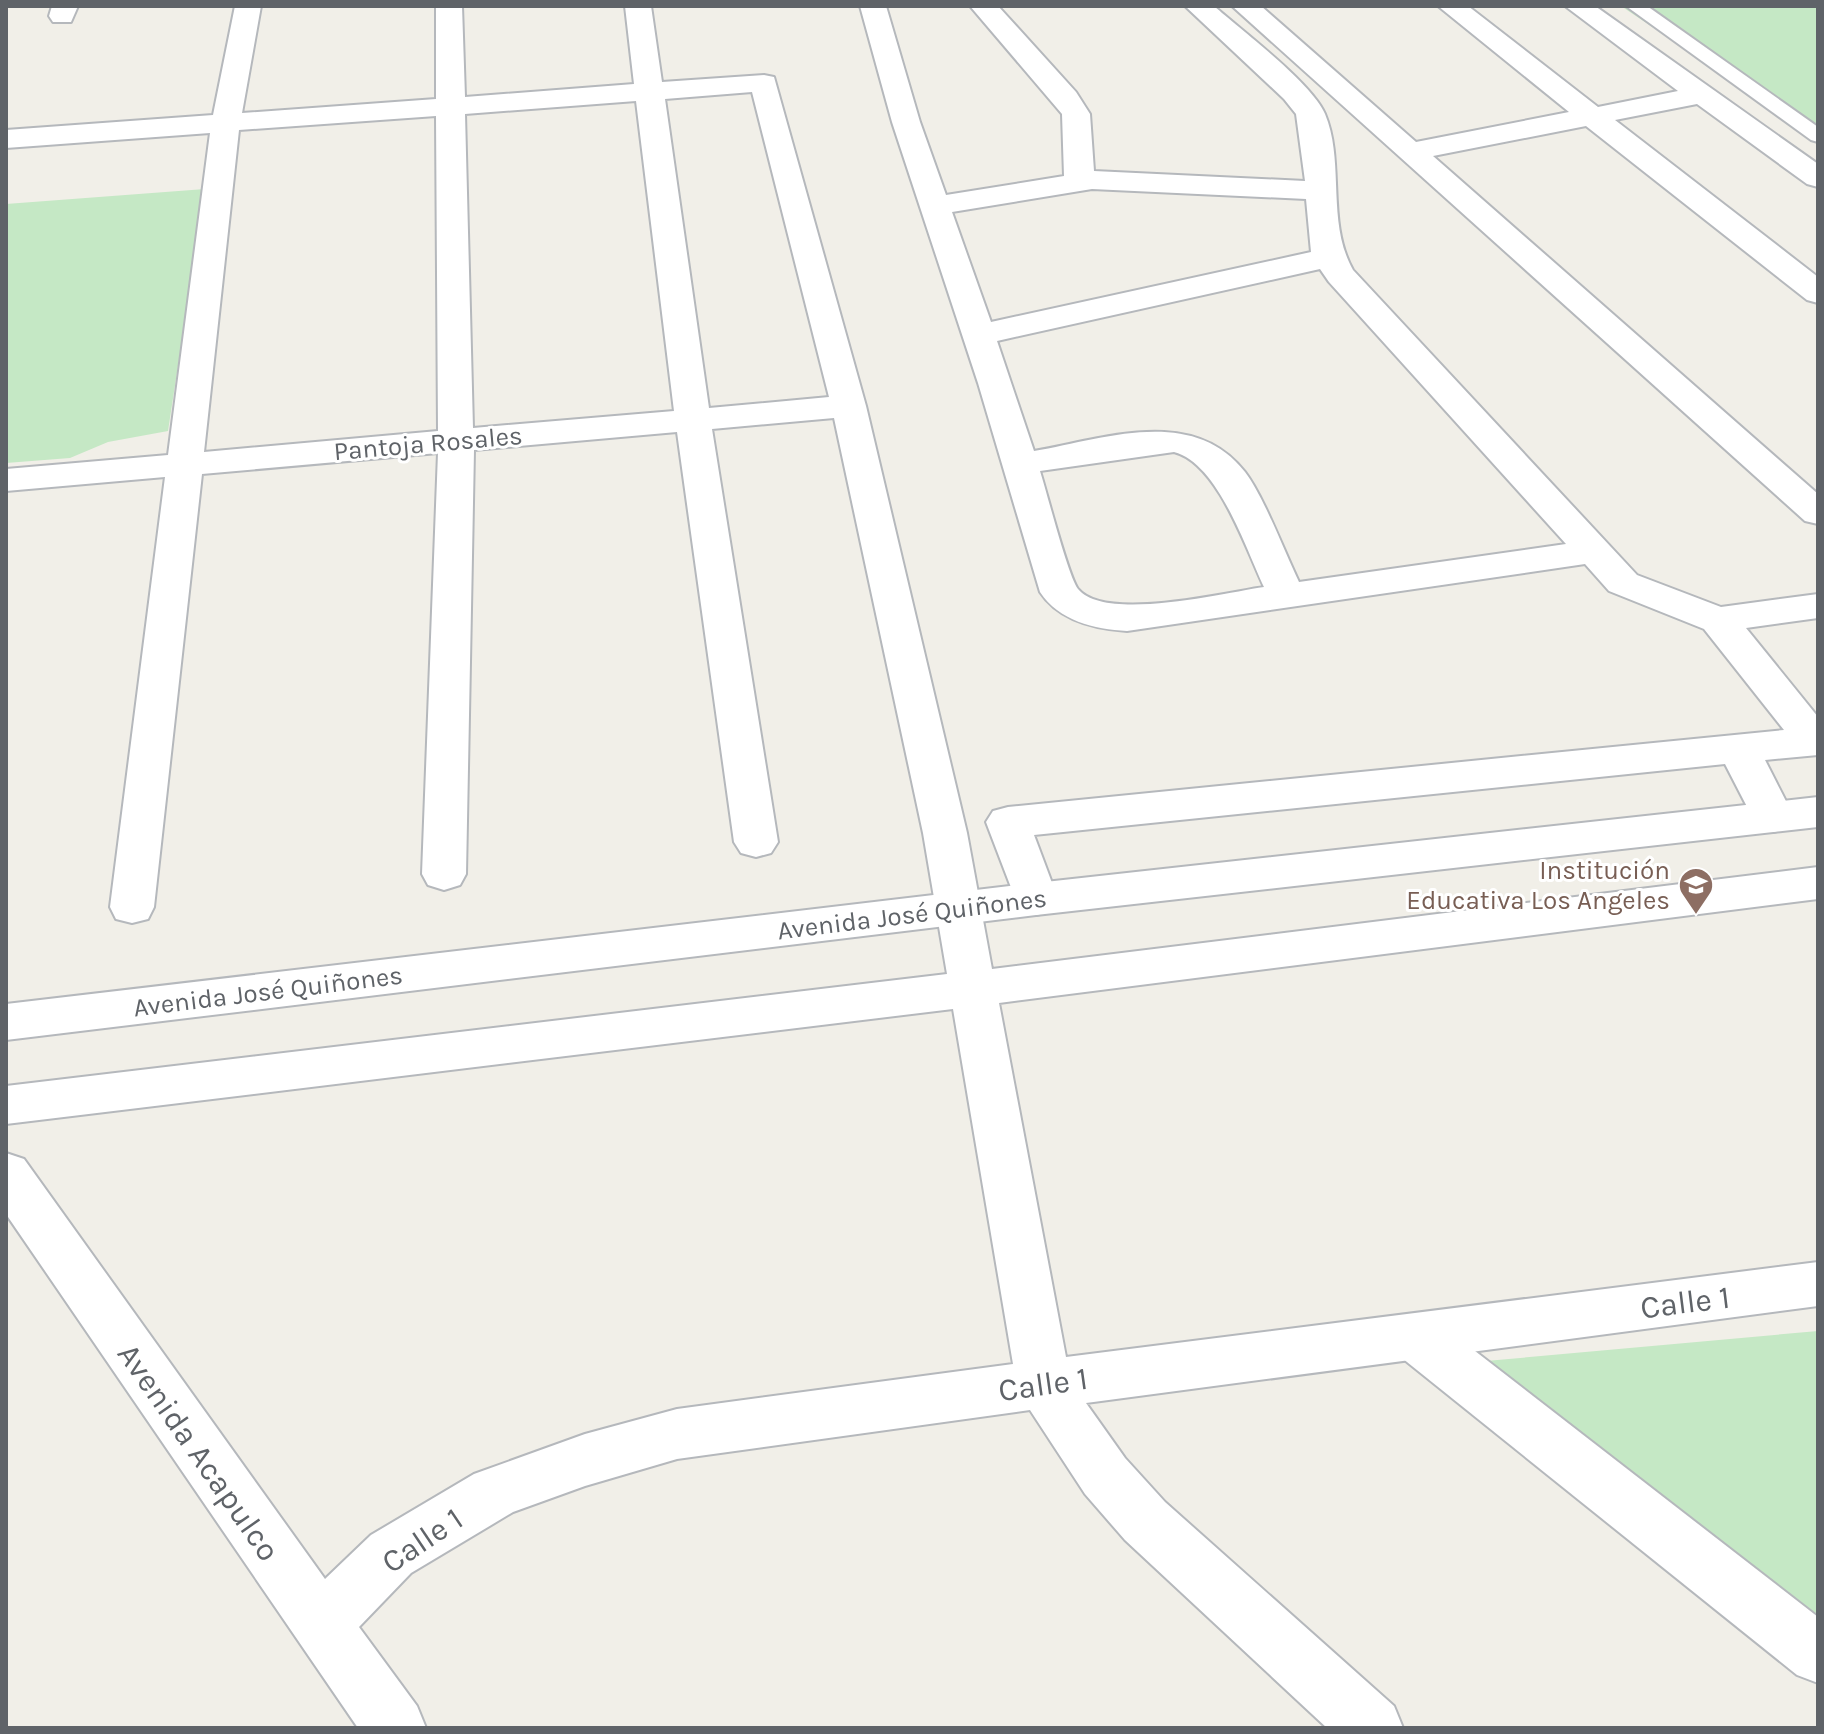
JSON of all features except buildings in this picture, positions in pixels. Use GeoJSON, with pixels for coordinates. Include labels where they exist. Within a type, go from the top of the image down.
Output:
{"type":"FeatureCollection","features":[{"type":"Feature","properties":{"kind":"street"},"geometry":{"type":"LineString","coordinates":[[132,907],[226,121],[248,6]]}},
{"type":"Feature","properties":{"kind":"street"},"geometry":{"type":"LineString","coordinates":[[444,874],[456,440],[449,6]]}},
{"type":"Feature","properties":{"kind":"street"},"geometry":{"type":"LineString","coordinates":[[638,6],[693,420],[756,842]]}},
{"type":"Feature","properties":{"kind":"street"},"geometry":{"type":"LineString","coordinates":[[873,6],[906,122],[979,335],[1059,592],[1070,604],[1103,618],[1127,619],[1596,551]]}},
{"type":"Feature","properties":{"kind":"street"},"geometry":{"type":"LineString","coordinates":[[983,6],[1066,98],[1076,114],[1079,181]]}},
{"type":"Feature","properties":{"kind":"street"},"geometry":{"type":"LineString","coordinates":[[1198,6],[1294,93],[1310,113],[1324,238],[1340,275],[1623,583],[1718,620],[1818,606]]}},
{"type":"Feature","properties":{"kind":"street"},"geometry":{"type":"LineString","coordinates":[[1245,6],[1818,513]]}},
{"type":"Feature","properties":{"kind":"street"},"geometry":{"type":"LineString","coordinates":[[1451,6],[1818,293]]}},
{"type":"Feature","properties":{"kind":"street"},"geometry":{"type":"LineString","coordinates":[[1578,6],[1818,178]]}},
{"type":"Feature","properties":{"kind":"street"},"geometry":{"type":"LineString","coordinates":[[6,139],[764,83],[849,406],[959,908],[1044,1384],[1082,1445],[1145,1521],[1372,1728]]}},
{"type":"Feature","properties":{"kind":"street"},"geometry":{"type":"LineString","coordinates":[[1410,152],[1701,95]]}},
{"type":"Feature","properties":{"kind":"street"},"geometry":{"type":"LineString","coordinates":[[936,206],[1079,181],[1168,182],[1319,191]]}},
{"type":"Feature","properties":{"kind":"street"},"geometry":{"type":"LineString","coordinates":[[979,335],[1330,257]]}},
{"type":"Feature","properties":{"kind":"street","name":"Pantoja Rosales"},"geometry":{"type":"LineString","coordinates":[[6,480],[849,406]]}},
{"type":"Feature","properties":{"kind":"street"},"geometry":{"type":"LineString","coordinates":[[1020,464],[1151,442],[1174,441],[1194,446],[1230,477],[1287,596]]}},
{"type":"Feature","properties":{"kind":"street"},"geometry":{"type":"LineString","coordinates":[[1718,620],[1816,741]]}},
{"type":"Feature","properties":{"kind":"street"},"geometry":{"type":"LineString","coordinates":[[1036,899],[1008,822],[1816,741]]}},
{"type":"Feature","properties":{"kind":"street"},"geometry":{"type":"LineString","coordinates":[[1738,748],[1773,817]]}},
{"type":"Feature","properties":{"kind":"street","name":"Avenida José Quiñones"},"geometry":{"type":"LineString","coordinates":[[6,1022],[1036,899],[1818,812]]}},
{"type":"Feature","properties":{"kind":"street"},"geometry":{"type":"LineString","coordinates":[[6,1105],[973,989],[1818,883]]}},
{"type":"Feature","properties":{"kind":"street","name":"Avenida Acapulco"},"geometry":{"type":"LineString","coordinates":[[6,1174],[395,1728]]}},
{"type":"Feature","properties":{"kind":"street","name":"Calle 1"},"geometry":{"type":"LineString","coordinates":[[320,1625],[391,1554],[494,1493],[585,1460],[677,1434],[1818,1284]]}},
{"type":"Feature","properties":{"kind":"street"},"geometry":{"type":"LineString","coordinates":[[1416,1337],[1818,1654]]}},
{"type":"Feature","properties":{"kind":"lane"},"geometry":{"type":"LineString","coordinates":[[1635,6],[1818,136]]}},
{"type":"Feature","properties":{"kind":"green space"},"geometry":{"type":"Polygon","coordinates":[[[1621,6],[1818,6],[1818,138],[1621,6]]]}},
{"type":"Feature","properties":{"kind":"green space"},"geometry":{"type":"Polygon","coordinates":[[[205,189],[168,431],[108,442],[70,458],[6,463],[6,204],[205,189]]]}},
{"type":"Feature","properties":{"kind":"green space"},"geometry":{"type":"Polygon","coordinates":[[[1818,1331],[1818,1615],[1486,1361],[1818,1331]]]}},
{"type":"Feature","properties":{"kind":"place","name":"Institución Educativa Los Angeles"},"geometry":{"type":"Point","coordinates":[1696,916]}}]}
